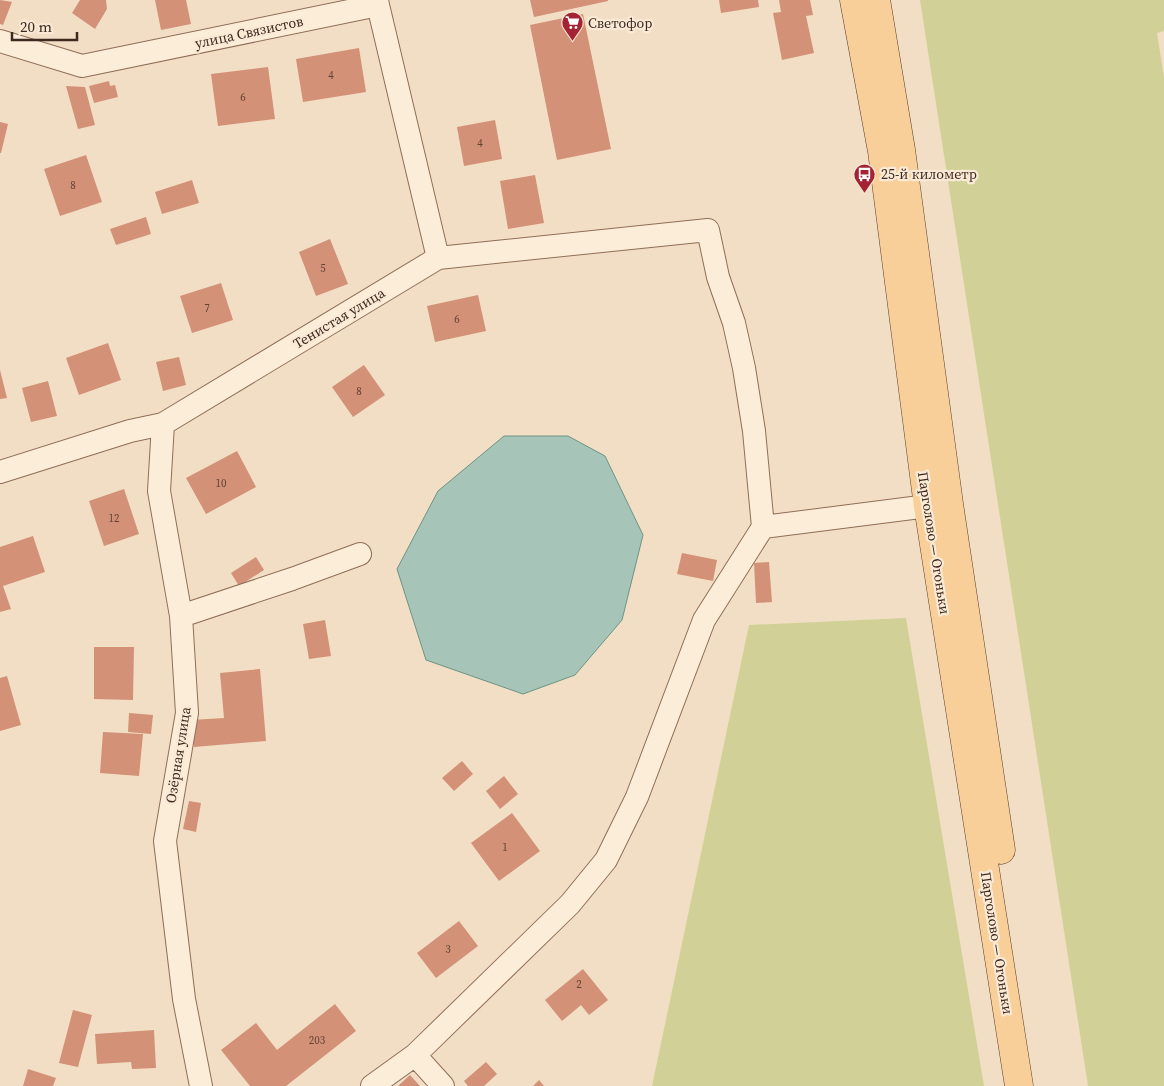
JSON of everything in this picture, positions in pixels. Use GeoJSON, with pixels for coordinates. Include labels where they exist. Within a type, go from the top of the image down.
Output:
{"type":"FeatureCollection","features":[{"type":"Feature","properties":{"kind":"main road","name":"Парголово — Огоньки"},"geometry":{"type":"LineString","coordinates":[[854,0],[882,151],[928,506],[1019,1086]]}},
{"type":"Feature","properties":{"kind":"main road","name":"Парголово — Огоньки"},"geometry":{"type":"LineString","coordinates":[[876,0],[901,150],[949,504],[1037,1086]]}},
{"type":"Feature","properties":{"kind":"street"},"geometry":{"type":"LineString","coordinates":[[372,1086],[415,1056],[570,904],[606,860],[637,797],[704,620],[763,527],[754,431],[744,368],[734,323],[718,277],[708,230],[438,258],[377,3]]}},
{"type":"Feature","properties":{"kind":"street","name":"улица Связистов"},"geometry":{"type":"LineString","coordinates":[[0,41],[82,66],[377,3]]}},
{"type":"Feature","properties":{"kind":"street","name":"Тенистая улица"},"geometry":{"type":"LineString","coordinates":[[0,472],[130,432],[163,424],[438,258]]}},
{"type":"Feature","properties":{"kind":"street","name":"Озёрная улица"},"geometry":{"type":"LineString","coordinates":[[163,424],[160,491],[181,616],[187,713],[165,841],[184,999],[201,1086]]}},
{"type":"Feature","properties":{"kind":"street"},"geometry":{"type":"LineString","coordinates":[[763,527],[928,506]]}},
{"type":"Feature","properties":{"kind":"street"},"geometry":{"type":"LineString","coordinates":[[181,616],[360,554]]}},
{"type":"Feature","properties":{"kind":"street"},"geometry":{"type":"LineString","coordinates":[[415,1056],[443,1086]]}},
{"type":"Feature","properties":{"kind":"green space"},"geometry":{"type":"Polygon","coordinates":[[[920,0],[1164,0],[1164,31],[1157,33],[1164,77],[1164,1086],[1088,1086],[920,0]]]}},
{"type":"Feature","properties":{"kind":"green space"},"geometry":{"type":"Polygon","coordinates":[[[906,618],[984,1086],[652,1086],[749,625],[906,618]]]}},
{"type":"Feature","properties":{"kind":"shaded area"},"geometry":{"type":"Polygon","coordinates":[[[504,436],[568,436],[605,456],[643,535],[622,620],[575,675],[523,694],[426,660],[397,569],[438,491],[504,436]]]}},
{"type":"Feature","properties":{"kind":"building"},"geometry":{"type":"Polygon","coordinates":[[[0,0],[12,2],[3,25],[0,24],[0,0]]]}},
{"type":"Feature","properties":{"kind":"building"},"geometry":{"type":"Polygon","coordinates":[[[80,0],[106,0],[107,9],[95,29],[72,13],[80,0]]]}},
{"type":"Feature","properties":{"kind":"building"},"geometry":{"type":"Polygon","coordinates":[[[155,0],[186,0],[191,24],[161,30],[155,0]]]}},
{"type":"Feature","properties":{"kind":"building"},"geometry":{"type":"Polygon","coordinates":[[[530,0],[608,0],[608,1],[534,17],[530,0]]]}},
{"type":"Feature","properties":{"kind":"building"},"geometry":{"type":"Polygon","coordinates":[[[719,0],[758,0],[759,7],[721,13],[719,0]]]}},
{"type":"Feature","properties":{"kind":"building"},"geometry":{"type":"Polygon","coordinates":[[[779,0],[810,0],[813,15],[806,16],[814,53],[782,60],[773,13],[781,12],[779,0]]]}},
{"type":"Feature","properties":{"kind":"building"},"geometry":{"type":"Polygon","coordinates":[[[583,14],[611,149],[557,160],[530,25],[583,14]]]}},
{"type":"Feature","properties":{"kind":"building"},"geometry":{"type":"Polygon","coordinates":[[[359,48],[366,92],[303,102],[296,59],[359,48]]]}},
{"type":"Feature","properties":{"kind":"building"},"geometry":{"type":"Polygon","coordinates":[[[268,67],[275,119],[218,126],[211,74],[268,67]]]}},
{"type":"Feature","properties":{"kind":"building"},"geometry":{"type":"Polygon","coordinates":[[[109,81],[110,86],[115,85],[118,97],[94,103],[89,86],[109,81]]]}},
{"type":"Feature","properties":{"kind":"building"},"geometry":{"type":"Polygon","coordinates":[[[66,86],[85,87],[95,125],[78,129],[66,86]]]}},
{"type":"Feature","properties":{"kind":"building"},"geometry":{"type":"Polygon","coordinates":[[[495,120],[502,159],[464,166],[457,127],[495,120]]]}},
{"type":"Feature","properties":{"kind":"building"},"geometry":{"type":"Polygon","coordinates":[[[0,122],[8,124],[1,153],[0,153],[0,122]]]}},
{"type":"Feature","properties":{"kind":"building"},"geometry":{"type":"Polygon","coordinates":[[[86,155],[102,202],[60,216],[44,169],[86,155]]]}},
{"type":"Feature","properties":{"kind":"building"},"geometry":{"type":"Polygon","coordinates":[[[535,175],[544,223],[508,229],[500,181],[535,175]]]}},
{"type":"Feature","properties":{"kind":"building"},"geometry":{"type":"Polygon","coordinates":[[[192,180],[199,203],[162,214],[155,192],[192,180]]]}},
{"type":"Feature","properties":{"kind":"building"},"geometry":{"type":"Polygon","coordinates":[[[146,217],[151,234],[116,245],[110,229],[146,217]]]}},
{"type":"Feature","properties":{"kind":"building"},"geometry":{"type":"Polygon","coordinates":[[[330,239],[348,284],[316,296],[299,252],[330,239]]]}},
{"type":"Feature","properties":{"kind":"building"},"geometry":{"type":"Polygon","coordinates":[[[221,283],[233,320],[192,333],[180,296],[221,283]]]}},
{"type":"Feature","properties":{"kind":"building"},"geometry":{"type":"Polygon","coordinates":[[[478,295],[486,331],[435,342],[427,306],[478,295]]]}},
{"type":"Feature","properties":{"kind":"building"},"geometry":{"type":"Polygon","coordinates":[[[108,343],[121,380],[79,395],[66,358],[108,343]]]}},
{"type":"Feature","properties":{"kind":"building"},"geometry":{"type":"Polygon","coordinates":[[[179,357],[186,385],[163,391],[156,362],[179,357]]]}},
{"type":"Feature","properties":{"kind":"building"},"geometry":{"type":"Polygon","coordinates":[[[364,365],[385,395],[353,417],[332,387],[364,365]]]}},
{"type":"Feature","properties":{"kind":"building"},"geometry":{"type":"Polygon","coordinates":[[[0,370],[7,398],[0,399],[0,370]]]}},
{"type":"Feature","properties":{"kind":"building"},"geometry":{"type":"Polygon","coordinates":[[[48,381],[57,416],[31,422],[22,388],[48,381]]]}},
{"type":"Feature","properties":{"kind":"building"},"geometry":{"type":"Polygon","coordinates":[[[237,451],[256,487],[206,514],[186,478],[237,451]]]}},
{"type":"Feature","properties":{"kind":"building"},"geometry":{"type":"Polygon","coordinates":[[[124,489],[139,534],[104,546],[89,501],[124,489]]]}},
{"type":"Feature","properties":{"kind":"building"},"geometry":{"type":"Polygon","coordinates":[[[33,536],[45,572],[3,586],[11,609],[0,612],[0,547],[33,536]]]}},
{"type":"Feature","properties":{"kind":"building"},"geometry":{"type":"Polygon","coordinates":[[[682,553],[717,560],[713,581],[677,574],[682,553]]]}},
{"type":"Feature","properties":{"kind":"building"},"geometry":{"type":"Polygon","coordinates":[[[256,557],[264,570],[239,586],[231,573],[256,557]]]}},
{"type":"Feature","properties":{"kind":"building"},"geometry":{"type":"Polygon","coordinates":[[[769,562],[772,602],[756,603],[754,563],[769,562]]]}},
{"type":"Feature","properties":{"kind":"building"},"geometry":{"type":"Polygon","coordinates":[[[325,620],[331,656],[309,659],[303,624],[325,620]]]}},
{"type":"Feature","properties":{"kind":"building"},"geometry":{"type":"Polygon","coordinates":[[[94,647],[134,647],[133,700],[94,699],[94,647]]]}},
{"type":"Feature","properties":{"kind":"building"},"geometry":{"type":"Polygon","coordinates":[[[260,669],[266,741],[194,747],[191,720],[224,718],[220,673],[260,669]]]}},
{"type":"Feature","properties":{"kind":"building"},"geometry":{"type":"Polygon","coordinates":[[[7,676],[21,725],[0,731],[0,678],[7,676]]]}},
{"type":"Feature","properties":{"kind":"building"},"geometry":{"type":"Polygon","coordinates":[[[129,713],[153,715],[151,734],[128,732],[129,713]]]}},
{"type":"Feature","properties":{"kind":"building"},"geometry":{"type":"Polygon","coordinates":[[[103,732],[143,734],[139,776],[100,773],[103,732]]]}},
{"type":"Feature","properties":{"kind":"building"},"geometry":{"type":"Polygon","coordinates":[[[462,761],[473,774],[454,791],[442,778],[462,761]]]}},
{"type":"Feature","properties":{"kind":"building"},"geometry":{"type":"Polygon","coordinates":[[[504,776],[518,794],[500,809],[486,791],[504,776]]]}},
{"type":"Feature","properties":{"kind":"building"},"geometry":{"type":"Polygon","coordinates":[[[189,801],[201,803],[196,832],[183,829],[189,801]]]}},
{"type":"Feature","properties":{"kind":"building"},"geometry":{"type":"Polygon","coordinates":[[[512,813],[540,851],[499,881],[471,843],[512,813]]]}},
{"type":"Feature","properties":{"kind":"building"},"geometry":{"type":"Polygon","coordinates":[[[459,921],[478,946],[436,978],[417,953],[459,921]]]}},
{"type":"Feature","properties":{"kind":"building"},"geometry":{"type":"Polygon","coordinates":[[[583,969],[608,1000],[589,1015],[581,1005],[562,1021],[545,1000],[583,969]]]}},
{"type":"Feature","properties":{"kind":"building"},"geometry":{"type":"Polygon","coordinates":[[[335,1004],[356,1031],[286,1086],[250,1086],[221,1050],[256,1023],[277,1050],[335,1004]]]}},
{"type":"Feature","properties":{"kind":"building"},"geometry":{"type":"Polygon","coordinates":[[[73,1010],[92,1015],[78,1067],[59,1063],[73,1010]]]}},
{"type":"Feature","properties":{"kind":"building"},"geometry":{"type":"Polygon","coordinates":[[[154,1030],[156,1068],[132,1069],[131,1062],[97,1064],[95,1034],[154,1030]]]}},
{"type":"Feature","properties":{"kind":"building"},"geometry":{"type":"Polygon","coordinates":[[[486,1062],[497,1074],[484,1086],[468,1086],[464,1081],[486,1062]]]}},
{"type":"Feature","properties":{"kind":"building"},"geometry":{"type":"Polygon","coordinates":[[[28,1069],[56,1078],[53,1086],[23,1086],[28,1069]]]}},
{"type":"Feature","properties":{"kind":"building"},"geometry":{"type":"Polygon","coordinates":[[[410,1075],[420,1086],[398,1086],[410,1075]]]}},
{"type":"Feature","properties":{"kind":"building"},"geometry":{"type":"Polygon","coordinates":[[[539,1080],[544,1086],[533,1086],[539,1080]]]}},
{"type":"Feature","properties":{"kind":"place","name":"Светофор"},"geometry":{"type":"Point","coordinates":[572,42]}},
{"type":"Feature","properties":{"kind":"place","name":"25-й километр"},"geometry":{"type":"Point","coordinates":[865,193]}}]}
